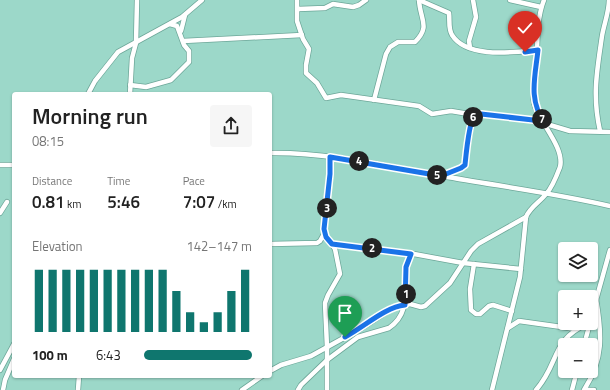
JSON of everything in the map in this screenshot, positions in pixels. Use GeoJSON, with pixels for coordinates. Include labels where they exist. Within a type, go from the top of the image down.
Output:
{"type":"FeatureCollection","features":[{"type":"Feature","properties":{"kind":"street"},"geometry":{"type":"LineString","coordinates":[[130,92],[132,58],[136,43],[137,0]]}},
{"type":"Feature","properties":{"kind":"street"},"geometry":{"type":"LineString","coordinates":[[89,92],[93,83],[102,75],[113,57],[123,49],[185,15],[202,0]]}},
{"type":"Feature","properties":{"kind":"street"},"geometry":{"type":"LineString","coordinates":[[297,0],[297,21],[302,35],[310,48],[306,65],[306,73],[317,83],[326,98],[341,95],[419,106],[432,114],[451,111],[481,114],[533,120],[570,131],[600,130],[610,132]]}},
{"type":"Feature","properties":{"kind":"street"},"geometry":{"type":"LineString","coordinates":[[298,9],[325,8],[333,4],[353,7],[366,0]]}},
{"type":"Feature","properties":{"kind":"street"},"geometry":{"type":"LineString","coordinates":[[374,100],[388,50],[398,42],[415,42],[423,31],[424,24],[420,15],[419,0],[449,13],[449,27],[452,34],[457,40],[470,48],[482,52],[538,50]]}},
{"type":"Feature","properties":{"kind":"street"},"geometry":{"type":"LineString","coordinates":[[470,48],[469,41],[476,17],[474,0]]}},
{"type":"Feature","properties":{"kind":"street"},"geometry":{"type":"LineString","coordinates":[[510,0],[541,7]]}},
{"type":"Feature","properties":{"kind":"street"},"geometry":{"type":"LineString","coordinates":[[272,370],[280,365],[311,356],[360,329],[390,309],[405,305],[413,305],[422,308],[450,283],[478,244],[526,217],[547,194],[560,163],[552,136],[537,113],[533,94],[538,50],[538,23],[544,0]]}},
{"type":"Feature","properties":{"kind":"street"},"geometry":{"type":"LineString","coordinates":[[600,130],[596,110],[595,79],[609,8],[608,0]]}},
{"type":"Feature","properties":{"kind":"street"},"geometry":{"type":"LineString","coordinates":[[181,34],[185,15]]}},
{"type":"Feature","properties":{"kind":"street"},"geometry":{"type":"LineString","coordinates":[[130,85],[146,87],[174,78],[190,59],[189,51],[177,26],[170,24]]}},
{"type":"Feature","properties":{"kind":"street"},"geometry":{"type":"LineString","coordinates":[[183,41],[302,35]]}},
{"type":"Feature","properties":{"kind":"street"},"geometry":{"type":"LineString","coordinates":[[441,176],[465,165],[466,148],[472,119],[475,114]]}},
{"type":"Feature","properties":{"kind":"street"},"geometry":{"type":"LineString","coordinates":[[272,153],[330,157],[441,176],[506,185],[610,206]]}},
{"type":"Feature","properties":{"kind":"street"},"geometry":{"type":"LineString","coordinates":[[272,244],[316,243],[320,241],[324,234],[330,174],[330,157]]}},
{"type":"Feature","properties":{"kind":"street"},"geometry":{"type":"LineString","coordinates":[[0,165],[12,165]]}},
{"type":"Feature","properties":{"kind":"street"},"geometry":{"type":"LineString","coordinates":[[0,213],[7,202]]}},
{"type":"Feature","properties":{"kind":"street"},"geometry":{"type":"LineString","coordinates":[[492,390],[521,269],[526,217]]}},
{"type":"Feature","properties":{"kind":"street"},"geometry":{"type":"LineString","coordinates":[[324,234],[336,252],[340,274],[325,303],[327,347],[326,390]]}},
{"type":"Feature","properties":{"kind":"street"},"geometry":{"type":"LineString","coordinates":[[332,244],[411,254],[463,263],[521,269]]}},
{"type":"Feature","properties":{"kind":"street"},"geometry":{"type":"LineString","coordinates":[[598,292],[610,250]]}},
{"type":"Feature","properties":{"kind":"street"},"geometry":{"type":"LineString","coordinates":[[298,390],[304,382],[327,360],[358,337],[391,326],[398,318],[405,305],[406,267],[411,254]]}},
{"type":"Feature","properties":{"kind":"street"},"geometry":{"type":"LineString","coordinates":[[474,264],[470,289],[471,310],[476,314],[480,314],[489,306],[495,305],[512,311]]}},
{"type":"Feature","properties":{"kind":"street"},"geometry":{"type":"LineString","coordinates":[[594,390],[585,390],[590,381],[599,353],[600,326],[598,312]]}},
{"type":"Feature","properties":{"kind":"street"},"geometry":{"type":"LineString","coordinates":[[508,328],[519,321],[558,326]]}},
{"type":"Feature","properties":{"kind":"street"},"geometry":{"type":"LineString","coordinates":[[536,390],[550,368],[560,344],[575,330]]}},
{"type":"Feature","properties":{"kind":"street"},"geometry":{"type":"LineString","coordinates":[[0,370],[12,348]]}},
{"type":"Feature","properties":{"kind":"street"},"geometry":{"type":"LineString","coordinates":[[0,384],[12,363]]}},
{"type":"Feature","properties":{"kind":"street"},"geometry":{"type":"LineString","coordinates":[[3,390],[5,380],[12,364]]}},
{"type":"Feature","properties":{"kind":"street"},"geometry":{"type":"LineString","coordinates":[[78,390],[79,378]]}},
{"type":"Feature","properties":{"kind":"street"},"geometry":{"type":"LineString","coordinates":[[242,390],[259,378]]}},
{"type":"Feature","properties":{"kind":"street"},"geometry":{"type":"LineString","coordinates":[[572,390],[575,378]]}},
{"type":"Feature","properties":{"kind":"route"},"geometry":{"type":"LineString","coordinates":[[345,337],[390,309],[400,305],[405,305],[406,264],[411,254],[332,244],[326,237],[324,234],[324,229],[330,174],[330,157],[441,176],[450,171],[464,167],[472,119],[475,114],[533,120],[545,124],[537,113],[533,94],[538,50],[525,52]]}}]}
